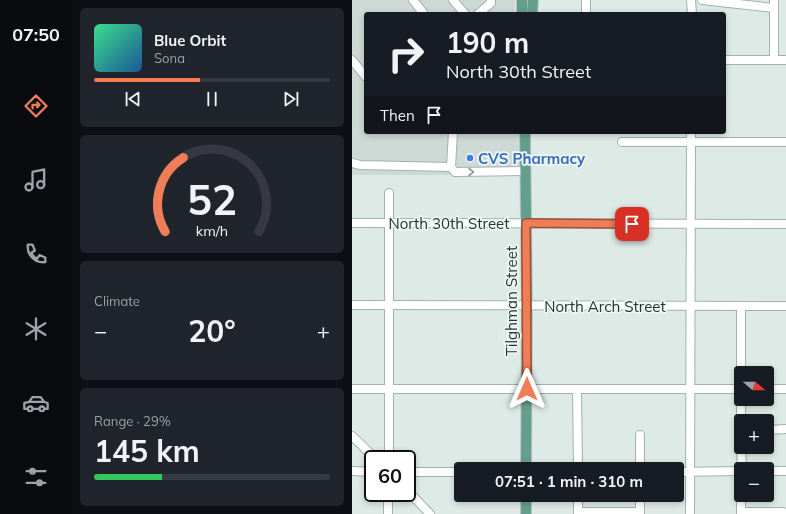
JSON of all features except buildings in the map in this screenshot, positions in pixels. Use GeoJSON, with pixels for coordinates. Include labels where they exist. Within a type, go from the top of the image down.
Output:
{"type":"FeatureCollection","features":[{"type":"Feature","properties":{"kind":"main road"},"geometry":{"type":"LineString","coordinates":[[532,0],[532,12]]}},
{"type":"Feature","properties":{"kind":"main road"},"geometry":{"type":"LineString","coordinates":[[521,12],[522,1]]}},
{"type":"Feature","properties":{"kind":"main road","name":"Tilghman Street"},"geometry":{"type":"LineString","coordinates":[[525,134],[527,306],[526,462]]}},
{"type":"Feature","properties":{"kind":"main road"},"geometry":{"type":"LineString","coordinates":[[526,502],[526,514]]}},
{"type":"Feature","properties":{"kind":"street"},"geometry":{"type":"LineString","coordinates":[[412,0],[422,12]]}},
{"type":"Feature","properties":{"kind":"street"},"geometry":{"type":"LineString","coordinates":[[453,0],[463,12]]}},
{"type":"Feature","properties":{"kind":"street"},"geometry":{"type":"LineString","coordinates":[[586,0],[586,12]]}},
{"type":"Feature","properties":{"kind":"street"},"geometry":{"type":"LineString","coordinates":[[691,0],[692,12]]}},
{"type":"Feature","properties":{"kind":"street"},"geometry":{"type":"LineString","coordinates":[[702,0],[774,4],[774,60]]}},
{"type":"Feature","properties":{"kind":"street"},"geometry":{"type":"LineString","coordinates":[[480,12],[491,2]]}},
{"type":"Feature","properties":{"kind":"street"},"geometry":{"type":"LineString","coordinates":[[352,60],[364,75]]}},
{"type":"Feature","properties":{"kind":"street"},"geometry":{"type":"LineString","coordinates":[[726,60],[786,60]]}},
{"type":"Feature","properties":{"kind":"street"},"geometry":{"type":"LineString","coordinates":[[453,134],[451,167],[455,172],[526,171]]}},
{"type":"Feature","properties":{"kind":"street"},"geometry":{"type":"LineString","coordinates":[[690,514],[691,134]]}},
{"type":"Feature","properties":{"kind":"street"},"geometry":{"type":"LineString","coordinates":[[622,142],[786,142]]}},
{"type":"Feature","properties":{"kind":"street"},"geometry":{"type":"LineString","coordinates":[[352,163],[360,165],[451,167]]}},
{"type":"Feature","properties":{"kind":"street"},"geometry":{"type":"LineString","coordinates":[[388,450],[389,192]]}},
{"type":"Feature","properties":{"kind":"street","name":"North 30th Street"},"geometry":{"type":"LineString","coordinates":[[352,224],[786,224]]}},
{"type":"Feature","properties":{"kind":"street","name":"North Arch Street"},"geometry":{"type":"LineString","coordinates":[[352,305],[786,306]]}},
{"type":"Feature","properties":{"kind":"street"},"geometry":{"type":"LineString","coordinates":[[741,306],[741,366]]}},
{"type":"Feature","properties":{"kind":"street"},"geometry":{"type":"LineString","coordinates":[[352,389],[734,389]]}},
{"type":"Feature","properties":{"kind":"street"},"geometry":{"type":"LineString","coordinates":[[577,389],[578,462]]}},
{"type":"Feature","properties":{"kind":"street"},"geometry":{"type":"LineString","coordinates":[[774,389],[786,389]]}},
{"type":"Feature","properties":{"kind":"street"},"geometry":{"type":"LineString","coordinates":[[774,430],[786,430]]}},
{"type":"Feature","properties":{"kind":"street"},"geometry":{"type":"LineString","coordinates":[[640,435],[640,462]]}},
{"type":"Feature","properties":{"kind":"street"},"geometry":{"type":"LineString","coordinates":[[352,436],[367,450]]}},
{"type":"Feature","properties":{"kind":"street"},"geometry":{"type":"LineString","coordinates":[[684,472],[734,470]]}},
{"type":"Feature","properties":{"kind":"street"},"geometry":{"type":"LineString","coordinates":[[774,471],[786,471]]}},
{"type":"Feature","properties":{"kind":"street"},"geometry":{"type":"LineString","coordinates":[[352,472],[364,472]]}},
{"type":"Feature","properties":{"kind":"street"},"geometry":{"type":"LineString","coordinates":[[416,472],[454,472]]}},
{"type":"Feature","properties":{"kind":"street"},"geometry":{"type":"LineString","coordinates":[[416,499],[430,514]]}},
{"type":"Feature","properties":{"kind":"street"},"geometry":{"type":"LineString","coordinates":[[388,502],[388,514]]}},
{"type":"Feature","properties":{"kind":"street"},"geometry":{"type":"LineString","coordinates":[[578,502],[578,513],[640,513],[640,502]]}},
{"type":"Feature","properties":{"kind":"street"},"geometry":{"type":"LineString","coordinates":[[741,502],[741,513],[783,512]]}},
{"type":"Feature","properties":{"kind":"shaded area"},"geometry":{"type":"Polygon","coordinates":[[[352,0],[515,0],[515,12],[364,12],[364,134],[520,134],[521,175],[352,175],[352,0]]]}},
{"type":"Feature","properties":{"kind":"place","name":"CVS Pharmacy"},"geometry":{"type":"Point","coordinates":[470,158]}},
{"type":"Feature","properties":{"kind":"route"},"geometry":{"type":"LineString","coordinates":[[527,389],[526,223],[632,224]]}}]}
